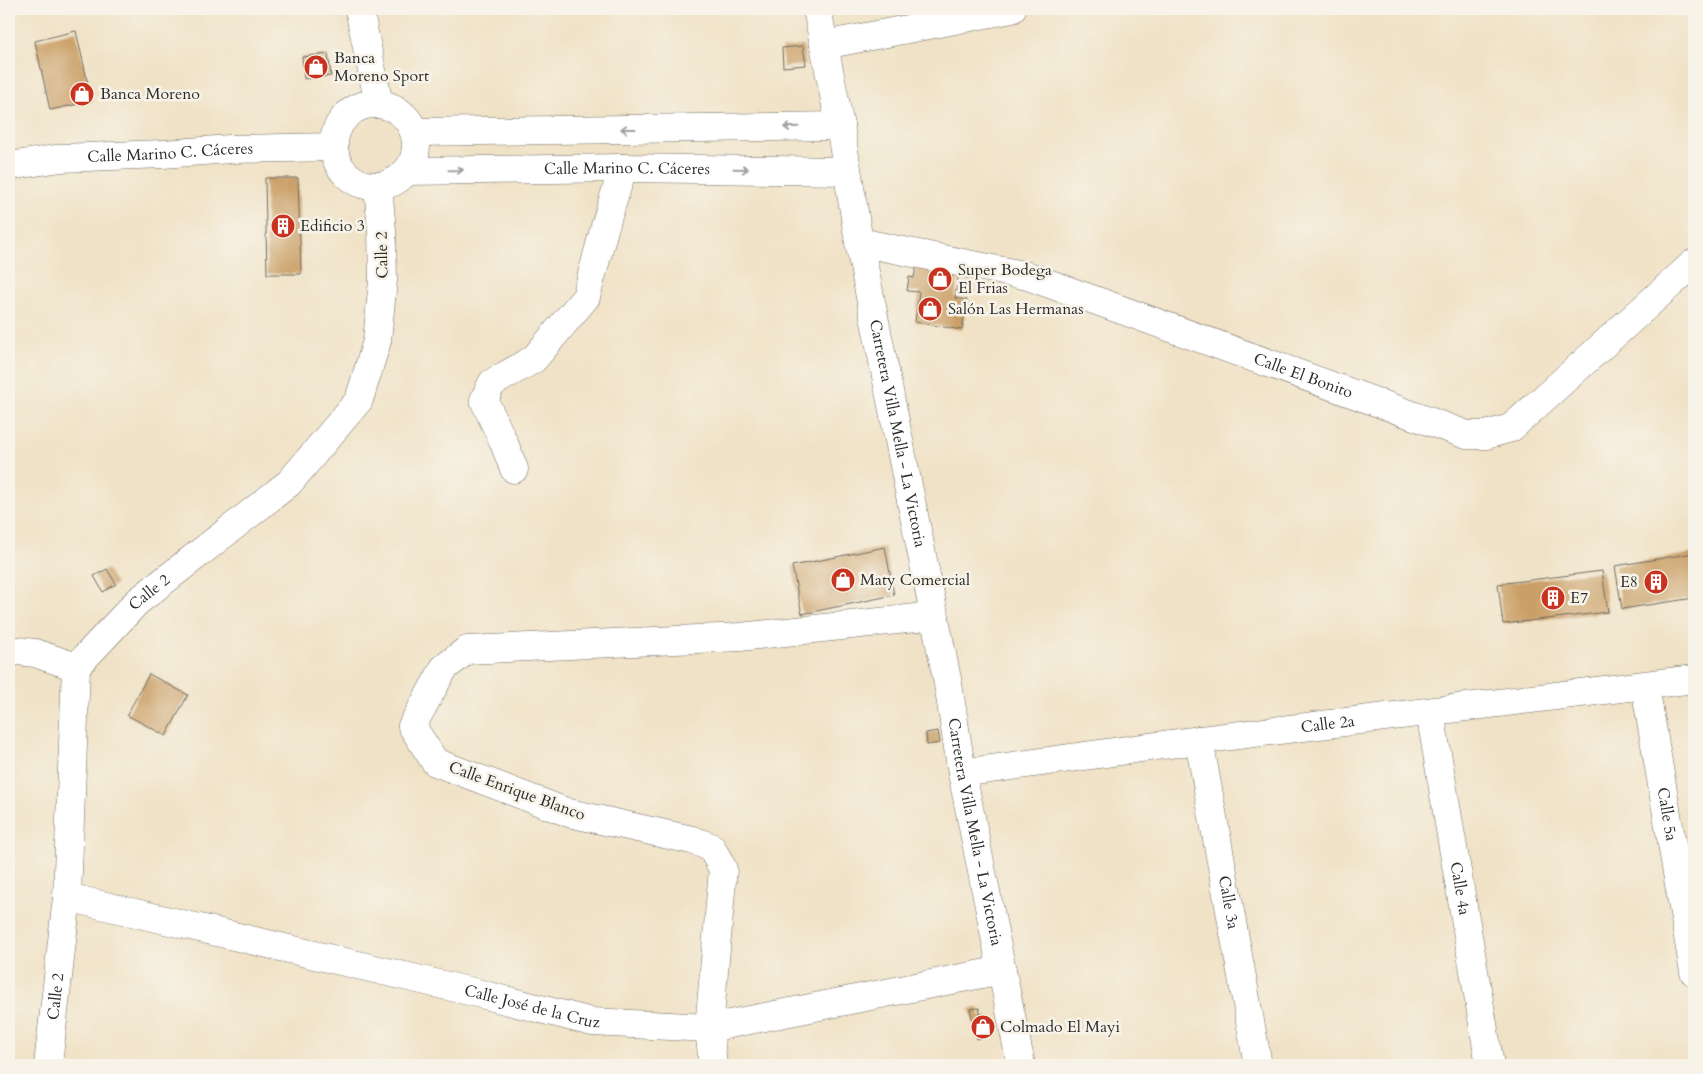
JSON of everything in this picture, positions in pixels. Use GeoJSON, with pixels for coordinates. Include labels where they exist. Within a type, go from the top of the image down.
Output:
{"type":"FeatureCollection","features":[{"type":"Feature","properties":{"kind":"street"},"geometry":{"type":"LineString","coordinates":[[359,9],[379,104]]}},
{"type":"Feature","properties":{"kind":"street","name":"Carretera Villa Mella - La Victoria"},"geometry":{"type":"LineString","coordinates":[[817,9],[840,126],[859,242],[935,616],[962,773],[1021,1065]]}},
{"type":"Feature","properties":{"kind":"street"},"geometry":{"type":"LineString","coordinates":[[824,45],[1012,9]]}},
{"type":"Feature","properties":{"kind":"street"},"geometry":{"type":"LineString","coordinates":[[367,104],[379,104],[401,113],[414,132],[416,152],[413,162],[407,171],[394,182],[378,186],[367,186],[348,176],[341,168],[334,148],[335,136],[346,116],[367,104]]}},
{"type":"Feature","properties":{"kind":"street"},"geometry":{"type":"LineString","coordinates":[[414,132],[840,126]]}},
{"type":"Feature","properties":{"kind":"street","name":"Calle Marino C. Cáceres"},"geometry":{"type":"LineString","coordinates":[[9,166],[61,158],[230,149],[334,148]]}},
{"type":"Feature","properties":{"kind":"street"},"geometry":{"type":"LineString","coordinates":[[514,469],[484,400],[492,383],[534,359],[586,297],[604,226],[623,168]]}},
{"type":"Feature","properties":{"kind":"street","name":"Calle Marino C. Cáceres"},"geometry":{"type":"LineString","coordinates":[[407,171],[623,168],[847,171]]}},
{"type":"Feature","properties":{"kind":"street","name":"Calle 2"},"geometry":{"type":"LineString","coordinates":[[48,1065],[67,897],[76,667],[137,602],[289,483],[359,400],[378,341],[383,280],[382,232],[378,186]]}},
{"type":"Feature","properties":{"kind":"street","name":"Calle El Bonito"},"geometry":{"type":"LineString","coordinates":[[859,242],[1028,276],[1467,435],[1486,435],[1511,428],[1694,263]]}},
{"type":"Feature","properties":{"kind":"street","name":"Calle Enrique Blanco"},"geometry":{"type":"LineString","coordinates":[[713,1065],[709,1028],[724,869],[711,847],[692,840],[569,813],[435,762],[412,726],[444,668],[467,650],[740,638],[935,616]]}},
{"type":"Feature","properties":{"kind":"street"},"geometry":{"type":"LineString","coordinates":[[9,650],[35,653],[76,667]]}},
{"type":"Feature","properties":{"kind":"street","name":"Calle 2a"},"geometry":{"type":"LineString","coordinates":[[962,773],[1199,740],[1694,679]]}},
{"type":"Feature","properties":{"kind":"street","name":"Calle 5a"},"geometry":{"type":"LineString","coordinates":[[1645,686],[1694,972]]}},
{"type":"Feature","properties":{"kind":"street","name":"Calle 4a"},"geometry":{"type":"LineString","coordinates":[[1430,712],[1490,1065]]}},
{"type":"Feature","properties":{"kind":"street","name":"Calle 3a"},"geometry":{"type":"LineString","coordinates":[[1199,740],[1258,1065]]}},
{"type":"Feature","properties":{"kind":"street","name":"Calle José de la Cruz"},"geometry":{"type":"LineString","coordinates":[[67,897],[453,987],[592,1022],[709,1028],[1002,970]]}},
{"type":"Feature","properties":{"kind":"building"},"geometry":{"type":"Polygon","coordinates":[[[76,31],[92,101],[50,110],[35,41],[76,31]]]}},
{"type":"Feature","properties":{"kind":"building"},"geometry":{"type":"Polygon","coordinates":[[[803,46],[806,65],[783,67],[782,48],[803,46]]]}},
{"type":"Feature","properties":{"kind":"building","name":"Banca Moreno Sport"},"geometry":{"type":"Polygon","coordinates":[[[328,54],[331,76],[304,79],[302,57],[328,54]]]}},
{"type":"Feature","properties":{"kind":"building","name":"Edificio 3"},"geometry":{"type":"Polygon","coordinates":[[[265,178],[298,178],[301,274],[267,274],[265,178]]]}},
{"type":"Feature","properties":{"kind":"building"},"geometry":{"type":"Polygon","coordinates":[[[918,258],[960,264],[955,298],[967,300],[962,330],[915,322],[919,292],[907,291],[909,277],[914,278],[918,258]]]}},
{"type":"Feature","properties":{"kind":"building","name":"Maty Comercial"},"geometry":{"type":"Polygon","coordinates":[[[885,547],[894,595],[802,614],[792,566],[885,547]]]}},
{"type":"Feature","properties":{"kind":"building","name":"E8"},"geometry":{"type":"Polygon","coordinates":[[[1694,553],[1694,598],[1622,609],[1615,566],[1694,553]]]}},
{"type":"Feature","properties":{"kind":"building"},"geometry":{"type":"Polygon","coordinates":[[[107,569],[116,584],[103,592],[94,576],[107,569]]]}},
{"type":"Feature","properties":{"kind":"building","name":"E7"},"geometry":{"type":"Polygon","coordinates":[[[1602,571],[1608,612],[1503,624],[1498,584],[1602,571]]]}},
{"type":"Feature","properties":{"kind":"building"},"geometry":{"type":"Polygon","coordinates":[[[149,674],[188,695],[166,736],[127,715],[149,674]]]}},
{"type":"Feature","properties":{"kind":"building"},"geometry":{"type":"Polygon","coordinates":[[[938,731],[940,743],[927,745],[926,733],[938,731]]]}},
{"type":"Feature","properties":{"kind":"building","name":"Colmado El Mayi"},"geometry":{"type":"Polygon","coordinates":[[[979,1008],[981,1018],[988,1016],[992,1035],[977,1039],[970,1009],[979,1008]]]}},
{"type":"Feature","properties":{"kind":"place","name":"Banca Moreno Sport"},"geometry":{"type":"Point","coordinates":[316,67]}},
{"type":"Feature","properties":{"kind":"place","name":"Banca Moreno"},"geometry":{"type":"Point","coordinates":[82,94]}},
{"type":"Feature","properties":{"kind":"place","name":"Edificio 3"},"geometry":{"type":"Point","coordinates":[283,226]}},
{"type":"Feature","properties":{"kind":"place","name":"Super Bodega El Frias"},"geometry":{"type":"Point","coordinates":[940,279]}},
{"type":"Feature","properties":{"kind":"place","name":"Salón Las Hermanas"},"geometry":{"type":"Point","coordinates":[930,309]}},
{"type":"Feature","properties":{"kind":"place","name":"Maty Comercial"},"geometry":{"type":"Point","coordinates":[843,580]}},
{"type":"Feature","properties":{"kind":"place","name":"E8"},"geometry":{"type":"Point","coordinates":[1656,582]}},
{"type":"Feature","properties":{"kind":"place","name":"E7"},"geometry":{"type":"Point","coordinates":[1553,598]}},
{"type":"Feature","properties":{"kind":"place","name":"Colmado El Mayi"},"geometry":{"type":"Point","coordinates":[983,1027]}}]}
